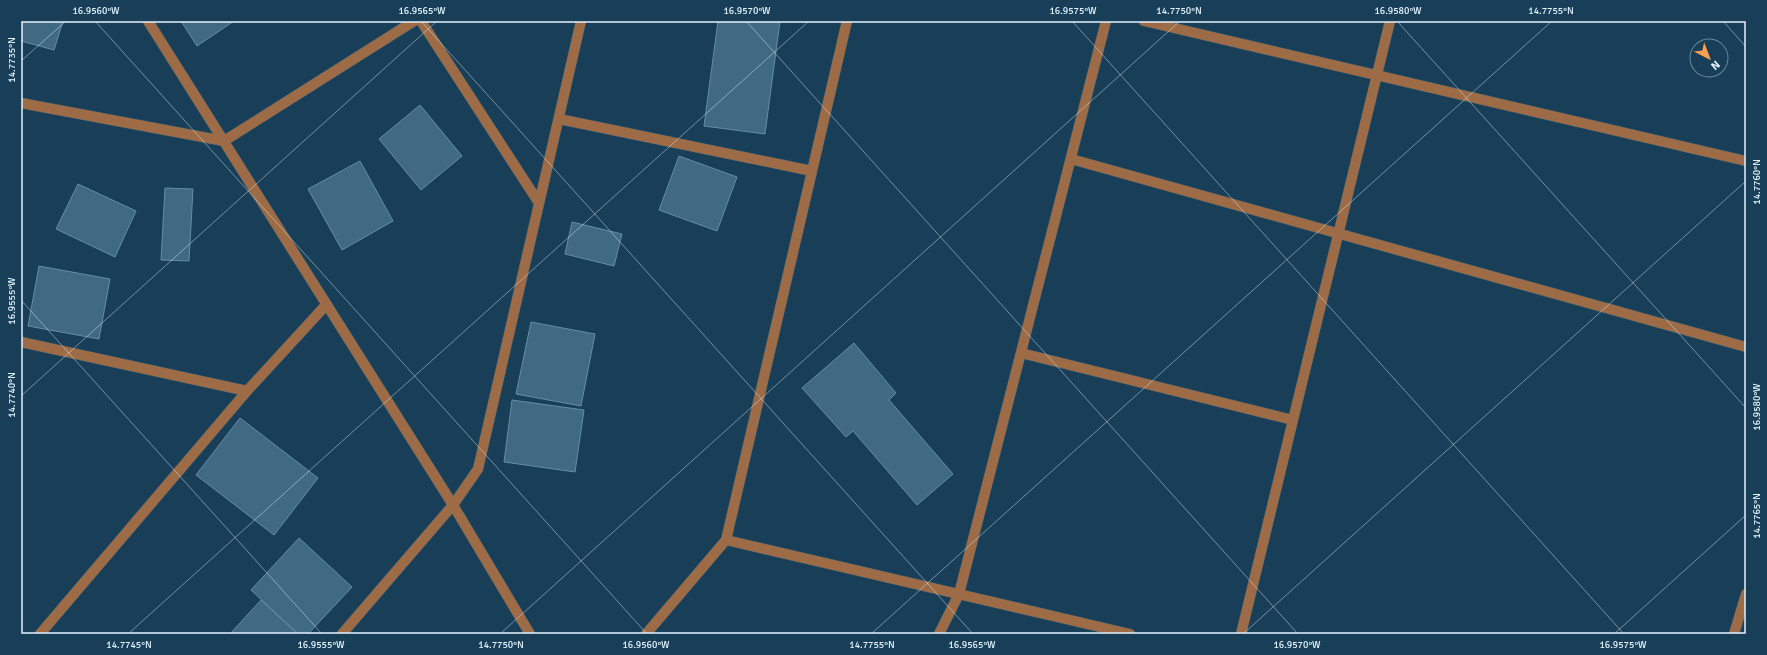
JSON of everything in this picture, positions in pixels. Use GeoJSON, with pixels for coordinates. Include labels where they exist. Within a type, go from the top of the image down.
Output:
{"type":"FeatureCollection","features":[{"type":"Feature","properties":{"kind":"street"},"geometry":{"type":"LineString","coordinates":[[148,21],[453,506],[530,634]]}},
{"type":"Feature","properties":{"kind":"street"},"geometry":{"type":"LineString","coordinates":[[21,103],[224,142],[414,21]]}},
{"type":"Feature","properties":{"kind":"street"},"geometry":{"type":"LineString","coordinates":[[421,21],[540,203]]}},
{"type":"Feature","properties":{"kind":"street"},"geometry":{"type":"LineString","coordinates":[[342,634],[453,506],[478,469],[581,21]]}},
{"type":"Feature","properties":{"kind":"street"},"geometry":{"type":"LineString","coordinates":[[646,634],[726,540],[847,21]]}},
{"type":"Feature","properties":{"kind":"street"},"geometry":{"type":"LineString","coordinates":[[939,634],[959,594],[1106,21]]}},
{"type":"Feature","properties":{"kind":"street"},"geometry":{"type":"LineString","coordinates":[[1144,21],[1746,161]]}},
{"type":"Feature","properties":{"kind":"street"},"geometry":{"type":"LineString","coordinates":[[1241,634],[1390,21]]}},
{"type":"Feature","properties":{"kind":"street"},"geometry":{"type":"LineString","coordinates":[[559,119],[812,171]]}},
{"type":"Feature","properties":{"kind":"street"},"geometry":{"type":"LineString","coordinates":[[1071,159],[1746,347]]}},
{"type":"Feature","properties":{"kind":"street"},"geometry":{"type":"LineString","coordinates":[[40,634],[247,391],[326,305]]}},
{"type":"Feature","properties":{"kind":"street"},"geometry":{"type":"LineString","coordinates":[[21,342],[247,391]]}},
{"type":"Feature","properties":{"kind":"street"},"geometry":{"type":"LineString","coordinates":[[1021,353],[1293,420]]}},
{"type":"Feature","properties":{"kind":"street"},"geometry":{"type":"LineString","coordinates":[[726,540],[1130,634]]}},
{"type":"Feature","properties":{"kind":"street"},"geometry":{"type":"LineString","coordinates":[[1734,634],[1746,594]]}},
{"type":"Feature","properties":{"kind":"building"},"geometry":{"type":"Polygon","coordinates":[[[21,21],[63,21],[54,50],[21,41],[21,21]]]}},
{"type":"Feature","properties":{"kind":"building"},"geometry":{"type":"Polygon","coordinates":[[[181,21],[234,21],[197,46],[181,21]]]}},
{"type":"Feature","properties":{"kind":"building"},"geometry":{"type":"Polygon","coordinates":[[[718,21],[780,21],[765,134],[704,126],[718,21]]]}},
{"type":"Feature","properties":{"kind":"building"},"geometry":{"type":"Polygon","coordinates":[[[420,105],[462,156],[421,190],[379,139],[420,105]]]}},
{"type":"Feature","properties":{"kind":"building"},"geometry":{"type":"Polygon","coordinates":[[[679,156],[737,177],[717,231],[659,210],[679,156]]]}},
{"type":"Feature","properties":{"kind":"building"},"geometry":{"type":"Polygon","coordinates":[[[360,161],[393,221],[342,250],[308,189],[360,161]]]}},
{"type":"Feature","properties":{"kind":"building"},"geometry":{"type":"Polygon","coordinates":[[[78,184],[136,211],[115,257],[56,229],[78,184]]]}},
{"type":"Feature","properties":{"kind":"building"},"geometry":{"type":"Polygon","coordinates":[[[165,188],[193,189],[189,261],[161,260],[165,188]]]}},
{"type":"Feature","properties":{"kind":"building"},"geometry":{"type":"Polygon","coordinates":[[[572,222],[622,234],[614,266],[565,254],[572,222]]]}},
{"type":"Feature","properties":{"kind":"building"},"geometry":{"type":"Polygon","coordinates":[[[39,266],[110,279],[99,339],[28,326],[39,266]]]}},
{"type":"Feature","properties":{"kind":"building"},"geometry":{"type":"Polygon","coordinates":[[[531,322],[595,334],[581,406],[516,394],[531,322]]]}},
{"type":"Feature","properties":{"kind":"building"},"geometry":{"type":"Polygon","coordinates":[[[854,343],[896,393],[889,400],[953,474],[917,505],[853,431],[846,437],[802,388],[854,343]]]}},
{"type":"Feature","properties":{"kind":"building"},"geometry":{"type":"Polygon","coordinates":[[[512,400],[584,410],[575,472],[504,462],[512,400]]]}},
{"type":"Feature","properties":{"kind":"building"},"geometry":{"type":"Polygon","coordinates":[[[240,418],[318,478],[274,535],[196,475],[240,418]]]}},
{"type":"Feature","properties":{"kind":"building"},"geometry":{"type":"Polygon","coordinates":[[[299,538],[352,587],[308,634],[298,634],[251,590],[299,538]]]}},
{"type":"Feature","properties":{"kind":"building"},"geometry":{"type":"Polygon","coordinates":[[[261,600],[298,634],[230,634],[261,600]]]}}]}
